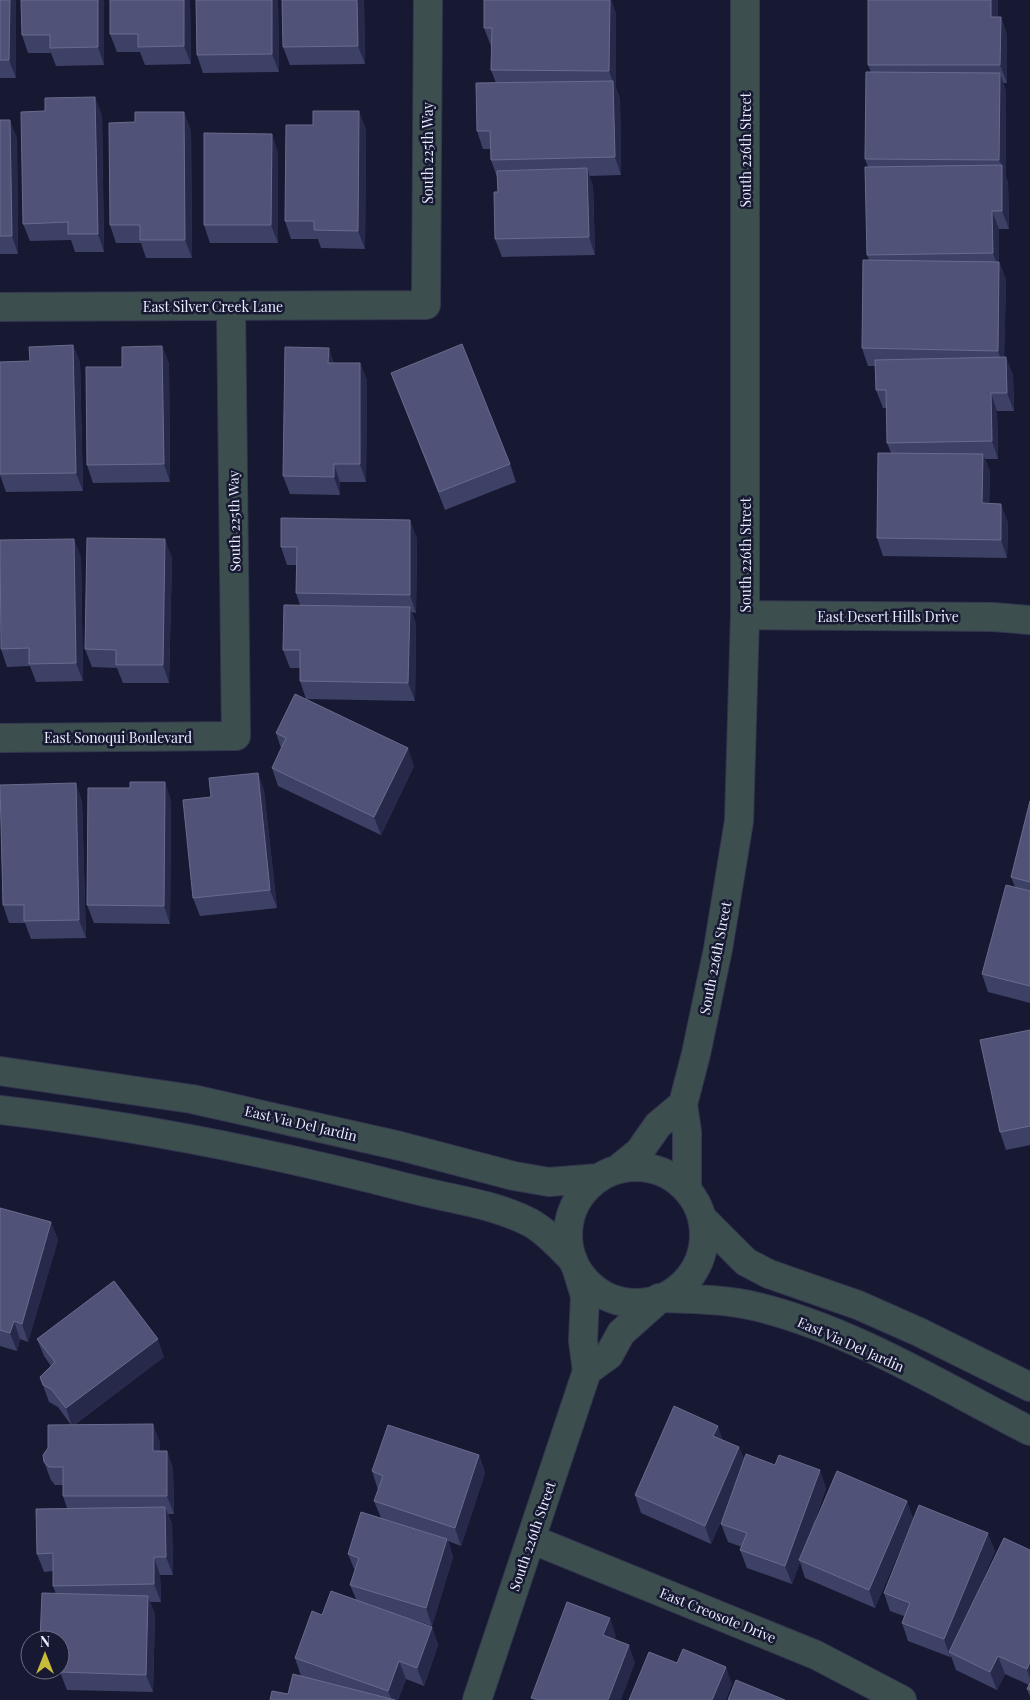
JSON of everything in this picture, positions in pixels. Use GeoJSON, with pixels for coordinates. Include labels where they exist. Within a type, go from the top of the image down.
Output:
{"type":"FeatureCollection","features":[{"type":"Feature","properties":{"kind":"street","name":"South 225th Way"},"geometry":{"type":"LineString","coordinates":[[426,305],[428,0]]}},
{"type":"Feature","properties":{"kind":"street","name":"South 226th Street"},"geometry":{"type":"LineString","coordinates":[[687,1190],[688,1140],[683,1104],[696,1054],[718,948],[739,821],[745,615],[745,0]]}},
{"type":"Feature","properties":{"kind":"street","name":"East Silver Creek Lane"},"geometry":{"type":"LineString","coordinates":[[0,307],[426,305]]}},
{"type":"Feature","properties":{"kind":"street","name":"South 225th Way"},"geometry":{"type":"LineString","coordinates":[[231,306],[236,736]]}},
{"type":"Feature","properties":{"kind":"street","name":"East Desert Hills Drive"},"geometry":{"type":"LineString","coordinates":[[745,615],[993,616],[1030,620]]}},
{"type":"Feature","properties":{"kind":"street","name":"East Sonoqui Boulevard"},"geometry":{"type":"LineString","coordinates":[[0,738],[236,736]]}},
{"type":"Feature","properties":{"kind":"street","name":"East Via Del Jardin"},"geometry":{"type":"LineString","coordinates":[[0,1071],[192,1099],[306,1124],[514,1176],[549,1182],[609,1174]]}},
{"type":"Feature","properties":{"kind":"street"},"geometry":{"type":"LineString","coordinates":[[575,1265],[568,1242],[568,1224],[574,1205],[585,1190],[639,1152],[658,1125],[683,1104]]}},
{"type":"Feature","properties":{"kind":"street"},"geometry":{"type":"LineString","coordinates":[[0,1110],[122,1126],[209,1141],[456,1198],[502,1211],[531,1224],[552,1238],[592,1287],[612,1298],[642,1302],[658,1299]]}},
{"type":"Feature","properties":{"kind":"street"},"geometry":{"type":"LineString","coordinates":[[587,1371],[609,1355],[621,1333],[658,1299],[677,1289],[691,1275],[700,1258],[704,1238],[702,1218],[696,1203],[687,1190],[673,1178],[656,1170],[637,1167],[609,1174]]}},
{"type":"Feature","properties":{"kind":"street"},"geometry":{"type":"LineString","coordinates":[[702,1218],[746,1262],[769,1274],[858,1305],[919,1332],[1030,1387]]}},
{"type":"Feature","properties":{"kind":"street","name":"South 226th Street"},"geometry":{"type":"LineString","coordinates":[[476,1700],[587,1371],[583,1341],[586,1310],[585,1296],[575,1265]]}},
{"type":"Feature","properties":{"kind":"street","name":"East Via Del Jardin"},"geometry":{"type":"LineString","coordinates":[[658,1299],[731,1302],[802,1320],[869,1349],[1030,1431]]}},
{"type":"Feature","properties":{"kind":"street","name":"East Creosote Drive"},"geometry":{"type":"LineString","coordinates":[[531,1540],[816,1655],[902,1700]]}},
{"type":"Feature","properties":{"kind":"building"},"geometry":{"type":"Polygon","coordinates":[[[0,0],[10,0],[9,60],[0,60],[0,0]]]}},
{"type":"Feature","properties":{"kind":"building"},"geometry":{"type":"Polygon","coordinates":[[[21,0],[98,0],[98,47],[50,48],[50,35],[22,35],[21,0]]]}},
{"type":"Feature","properties":{"kind":"building"},"geometry":{"type":"Polygon","coordinates":[[[110,0],[184,0],[184,46],[138,47],[138,34],[110,34],[110,0]]]}},
{"type":"Feature","properties":{"kind":"building"},"geometry":{"type":"Polygon","coordinates":[[[196,0],[272,0],[272,54],[197,55],[196,0]]]}},
{"type":"Feature","properties":{"kind":"building"},"geometry":{"type":"Polygon","coordinates":[[[282,0],[357,0],[358,46],[283,47],[282,0]]]}},
{"type":"Feature","properties":{"kind":"building"},"geometry":{"type":"Polygon","coordinates":[[[484,0],[610,0],[609,71],[491,70],[492,28],[484,28],[484,0]]]}},
{"type":"Feature","properties":{"kind":"building"},"geometry":{"type":"Polygon","coordinates":[[[868,0],[991,0],[991,17],[1001,17],[1000,65],[868,65],[868,0]]]}},
{"type":"Feature","properties":{"kind":"building"},"geometry":{"type":"Polygon","coordinates":[[[866,72],[1000,73],[999,160],[865,159],[866,72]]]}},
{"type":"Feature","properties":{"kind":"building"},"geometry":{"type":"Polygon","coordinates":[[[613,81],[615,157],[491,160],[490,131],[477,131],[476,83],[613,81]]]}},
{"type":"Feature","properties":{"kind":"building"},"geometry":{"type":"Polygon","coordinates":[[[95,97],[98,234],[68,234],[68,222],[23,224],[21,112],[45,111],[45,98],[95,97]]]}},
{"type":"Feature","properties":{"kind":"building"},"geometry":{"type":"Polygon","coordinates":[[[313,111],[359,111],[358,231],[314,230],[314,221],[285,221],[286,125],[313,125],[313,111]]]}},
{"type":"Feature","properties":{"kind":"building"},"geometry":{"type":"Polygon","coordinates":[[[135,112],[184,112],[185,240],[140,240],[140,225],[110,225],[109,123],[135,122],[135,112]]]}},
{"type":"Feature","properties":{"kind":"building"},"geometry":{"type":"Polygon","coordinates":[[[0,120],[10,120],[12,236],[0,236],[0,120]]]}},
{"type":"Feature","properties":{"kind":"building"},"geometry":{"type":"Polygon","coordinates":[[[204,133],[272,134],[271,225],[204,225],[204,133]]]}},
{"type":"Feature","properties":{"kind":"building"},"geometry":{"type":"Polygon","coordinates":[[[1002,165],[1002,211],[992,211],[993,253],[867,255],[865,167],[1002,165]]]}},
{"type":"Feature","properties":{"kind":"building"},"geometry":{"type":"Polygon","coordinates":[[[587,168],[589,237],[495,239],[494,192],[498,192],[497,171],[587,168]]]}},
{"type":"Feature","properties":{"kind":"building"},"geometry":{"type":"Polygon","coordinates":[[[863,260],[999,262],[998,351],[862,348],[863,260]]]}},
{"type":"Feature","properties":{"kind":"building"},"geometry":{"type":"Polygon","coordinates":[[[462,344],[510,464],[439,492],[391,373],[462,344]]]}},
{"type":"Feature","properties":{"kind":"building"},"geometry":{"type":"Polygon","coordinates":[[[73,345],[76,473],[0,474],[0,362],[30,361],[29,347],[73,345]]]}},
{"type":"Feature","properties":{"kind":"building"},"geometry":{"type":"Polygon","coordinates":[[[162,346],[164,464],[87,465],[86,367],[122,367],[122,347],[162,346]]]}},
{"type":"Feature","properties":{"kind":"building"},"geometry":{"type":"Polygon","coordinates":[[[285,347],[329,348],[328,363],[360,363],[360,464],[334,464],[334,477],[283,476],[285,347]]]}},
{"type":"Feature","properties":{"kind":"building"},"geometry":{"type":"Polygon","coordinates":[[[1006,357],[1007,393],[991,393],[992,441],[887,443],[886,390],[876,390],[875,360],[1006,357]]]}},
{"type":"Feature","properties":{"kind":"building"},"geometry":{"type":"Polygon","coordinates":[[[878,453],[983,454],[982,503],[1001,504],[1001,540],[877,538],[878,453]]]}},
{"type":"Feature","properties":{"kind":"building"},"geometry":{"type":"Polygon","coordinates":[[[281,518],[410,520],[410,595],[296,593],[297,547],[281,547],[281,518]]]}},
{"type":"Feature","properties":{"kind":"building"},"geometry":{"type":"Polygon","coordinates":[[[87,538],[165,539],[163,665],[116,665],[116,650],[85,649],[87,538]]]}},
{"type":"Feature","properties":{"kind":"building"},"geometry":{"type":"Polygon","coordinates":[[[74,539],[76,663],[29,664],[29,648],[1,649],[0,540],[74,539]]]}},
{"type":"Feature","properties":{"kind":"building"},"geometry":{"type":"Polygon","coordinates":[[[284,605],[410,607],[408,683],[300,681],[300,650],[283,650],[284,605]]]}},
{"type":"Feature","properties":{"kind":"building"},"geometry":{"type":"Polygon","coordinates":[[[295,694],[408,748],[374,817],[272,768],[286,738],[276,733],[295,694]]]}},
{"type":"Feature","properties":{"kind":"building"},"geometry":{"type":"Polygon","coordinates":[[[258,773],[270,890],[193,898],[183,800],[211,797],[209,778],[258,773]]]}},
{"type":"Feature","properties":{"kind":"building"},"geometry":{"type":"Polygon","coordinates":[[[130,782],[165,782],[164,906],[87,905],[88,788],[130,788],[130,782]]]}},
{"type":"Feature","properties":{"kind":"building"},"geometry":{"type":"Polygon","coordinates":[[[76,783],[79,920],[24,921],[24,905],[3,905],[0,785],[76,783]]]}},
{"type":"Feature","properties":{"kind":"building"},"geometry":{"type":"Polygon","coordinates":[[[1030,801],[1030,882],[1011,877],[1030,801]]]}},
{"type":"Feature","properties":{"kind":"building"},"geometry":{"type":"Polygon","coordinates":[[[1006,885],[1030,891],[1030,986],[982,974],[1006,885]]]}},
{"type":"Feature","properties":{"kind":"building"},"geometry":{"type":"Polygon","coordinates":[[[1030,1030],[1030,1126],[1000,1132],[980,1040],[1030,1030]]]}},
{"type":"Feature","properties":{"kind":"building"},"geometry":{"type":"Polygon","coordinates":[[[0,1208],[51,1222],[22,1324],[14,1321],[10,1333],[0,1330],[0,1208]]]}},
{"type":"Feature","properties":{"kind":"building"},"geometry":{"type":"Polygon","coordinates":[[[114,1281],[158,1339],[66,1408],[51,1389],[43,1385],[40,1377],[55,1362],[37,1339],[114,1281]]]}},
{"type":"Feature","properties":{"kind":"building"},"geometry":{"type":"Polygon","coordinates":[[[674,1406],[718,1426],[713,1436],[739,1447],[705,1526],[635,1495],[674,1406]]]}},
{"type":"Feature","properties":{"kind":"building"},"geometry":{"type":"Polygon","coordinates":[[[153,1424],[153,1451],[167,1451],[167,1496],[63,1496],[63,1467],[49,1467],[44,1462],[43,1455],[48,1448],[48,1425],[153,1424]]]}},
{"type":"Feature","properties":{"kind":"building"},"geometry":{"type":"Polygon","coordinates":[[[388,1425],[479,1455],[455,1528],[374,1501],[383,1476],[372,1471],[388,1425]]]}},
{"type":"Feature","properties":{"kind":"building"},"geometry":{"type":"Polygon","coordinates":[[[746,1454],[775,1465],[779,1455],[820,1470],[785,1566],[740,1550],[747,1533],[721,1524],[746,1454]]]}},
{"type":"Feature","properties":{"kind":"building"},"geometry":{"type":"Polygon","coordinates":[[[837,1471],[907,1501],[869,1590],[799,1560],[837,1471]]]}},
{"type":"Feature","properties":{"kind":"building"},"geometry":{"type":"Polygon","coordinates":[[[919,1505],[988,1533],[944,1639],[902,1623],[910,1603],[884,1593],[919,1505]]]}},
{"type":"Feature","properties":{"kind":"building"},"geometry":{"type":"Polygon","coordinates":[[[165,1507],[166,1557],[154,1557],[154,1584],[53,1586],[53,1553],[37,1554],[36,1509],[165,1507]]]}},
{"type":"Feature","properties":{"kind":"building"},"geometry":{"type":"Polygon","coordinates":[[[361,1512],[447,1539],[426,1608],[350,1585],[359,1558],[348,1554],[361,1512]]]}},
{"type":"Feature","properties":{"kind":"building"},"geometry":{"type":"Polygon","coordinates":[[[1004,1538],[1030,1550],[1030,1662],[1027,1669],[998,1656],[990,1672],[949,1652],[1004,1538]]]}},
{"type":"Feature","properties":{"kind":"building"},"geometry":{"type":"Polygon","coordinates":[[[331,1591],[432,1627],[417,1668],[399,1661],[388,1691],[295,1658],[312,1611],[322,1615],[331,1591]]]}},
{"type":"Feature","properties":{"kind":"building"},"geometry":{"type":"Polygon","coordinates":[[[42,1593],[148,1596],[146,1675],[70,1672],[70,1630],[40,1630],[42,1593]]]}},
{"type":"Feature","properties":{"kind":"building"},"geometry":{"type":"Polygon","coordinates":[[[567,1602],[610,1618],[603,1635],[629,1645],[608,1700],[538,1700],[531,1698],[567,1602]]]}},
{"type":"Feature","properties":{"kind":"building"},"geometry":{"type":"Polygon","coordinates":[[[683,1649],[726,1667],[712,1700],[629,1700],[649,1652],[677,1663],[683,1649]]]}},
{"type":"Feature","properties":{"kind":"building"},"geometry":{"type":"Polygon","coordinates":[[[293,1674],[395,1700],[270,1700],[272,1691],[288,1694],[293,1674]]]}},
{"type":"Feature","properties":{"kind":"building"},"geometry":{"type":"Polygon","coordinates":[[[736,1680],[785,1700],[728,1700],[736,1680]]]}}]}
